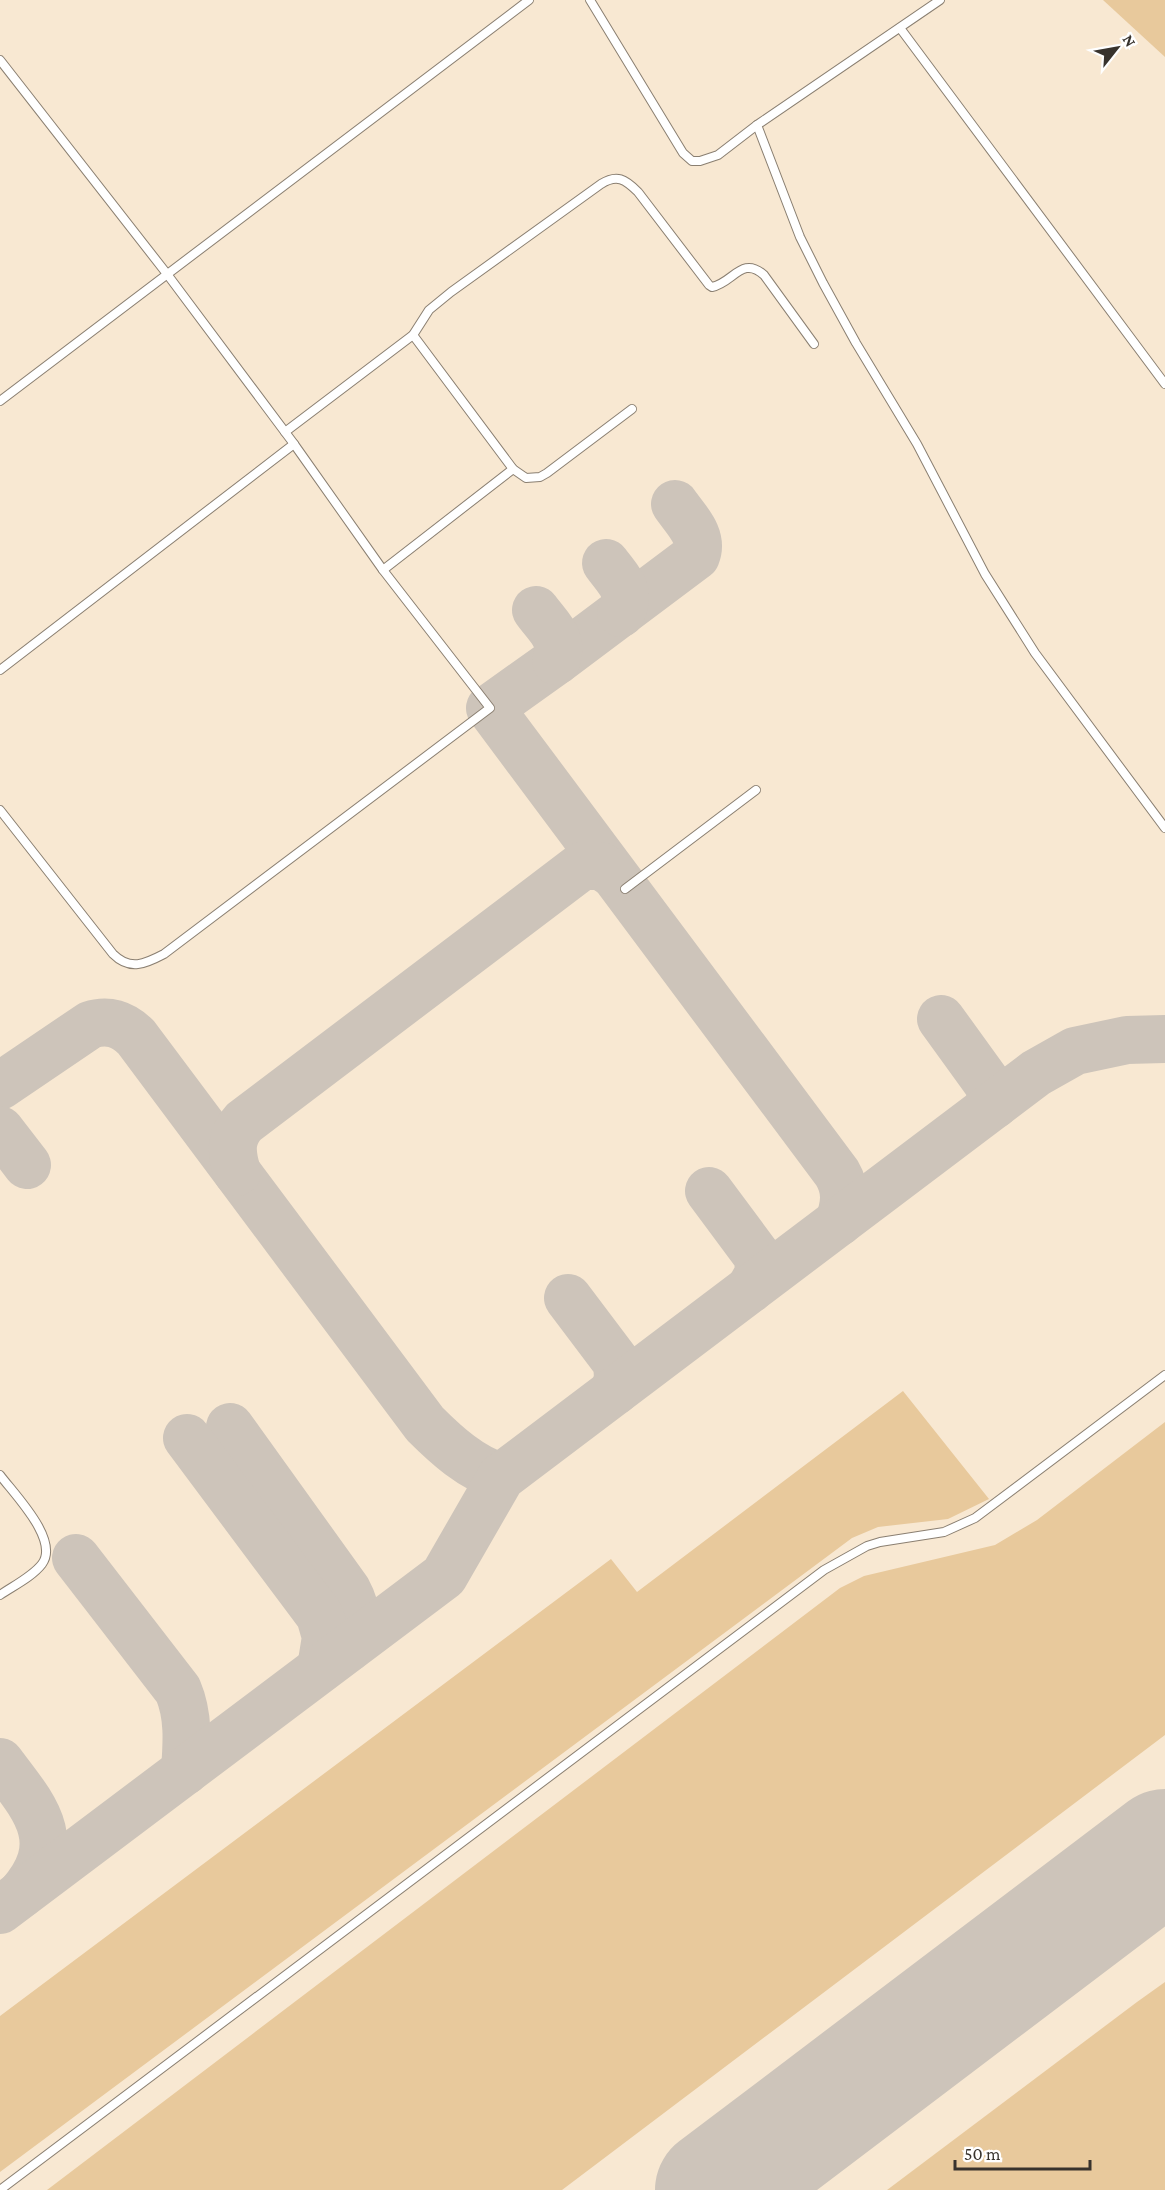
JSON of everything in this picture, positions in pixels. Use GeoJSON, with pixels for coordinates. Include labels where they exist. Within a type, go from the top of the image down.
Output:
{"type":"FeatureCollection","features":[{"type":"Feature","properties":{"kind":"lane"},"geometry":{"type":"LineString","coordinates":[[0,401],[529,0]]}},
{"type":"Feature","properties":{"kind":"lane"},"geometry":{"type":"LineString","coordinates":[[590,0],[688,159],[700,161],[718,155],[757,125],[940,0]]}},
{"type":"Feature","properties":{"kind":"lane"},"geometry":{"type":"LineString","coordinates":[[900,28],[1165,384]]}},
{"type":"Feature","properties":{"kind":"lane"},"geometry":{"type":"LineString","coordinates":[[0,60],[167,274],[294,444],[383,570],[490,708],[164,954],[142,964],[131,965],[121,962],[112,954],[0,810]]}},
{"type":"Feature","properties":{"kind":"lane"},"geometry":{"type":"LineString","coordinates":[[757,125],[800,237],[823,284],[855,343],[917,444],[985,574],[1035,653],[1165,828]]}},
{"type":"Feature","properties":{"kind":"lane"},"geometry":{"type":"LineString","coordinates":[[285,432],[413,335],[429,309],[451,292],[601,184],[617,177],[629,183],[638,192],[709,285],[712,287],[719,285],[743,269],[753,267],[764,275],[814,344]]}},
{"type":"Feature","properties":{"kind":"lane"},"geometry":{"type":"LineString","coordinates":[[413,335],[513,469],[526,478],[540,477],[632,409]]}},
{"type":"Feature","properties":{"kind":"lane"},"geometry":{"type":"LineString","coordinates":[[0,670],[294,444]]}},
{"type":"Feature","properties":{"kind":"lane"},"geometry":{"type":"LineString","coordinates":[[383,570],[513,469]]}},
{"type":"Feature","properties":{"kind":"lane"},"geometry":{"type":"LineString","coordinates":[[625,889],[756,789]]}},
{"type":"Feature","properties":{"kind":"lane"},"geometry":{"type":"LineString","coordinates":[[0,2190],[824,1570],[867,1546],[944,1532],[975,1518],[1165,1375]]}},
{"type":"Feature","properties":{"kind":"lane"},"geometry":{"type":"LineString","coordinates":[[0,1475],[38,1525],[46,1541],[47,1550],[43,1563],[0,1594]]}},
{"type":"Feature","properties":{"kind":"shaded area"},"geometry":{"type":"Polygon","coordinates":[[[0,0],[1165,0],[1165,2190],[0,2190],[0,0]]]}},
{"type":"Feature","properties":{"kind":"shaded area"},"geometry":{"type":"Polygon","coordinates":[[[1103,0],[1165,0],[1165,57],[1103,0]]]}},
{"type":"Feature","properties":{"kind":"shaded area"},"geometry":{"type":"Polygon","coordinates":[[[903,1391],[989,1499],[948,1519],[878,1527],[852,1538],[0,2172],[0,2016],[611,1559],[637,1592],[903,1391]]]}},
{"type":"Feature","properties":{"kind":"shaded area"},"geometry":{"type":"Polygon","coordinates":[[[1165,1422],[1165,1735],[562,2190],[47,2190],[840,1588],[864,1576],[995,1545],[1037,1520],[1165,1422]]]}},
{"type":"Feature","properties":{"kind":"shaded area"},"geometry":{"type":"Polygon","coordinates":[[[1165,1982],[1165,2190],[887,2190],[1137,2002],[1165,1982]]]}},
{"type":"Feature","properties":{"kind":"taxiway"},"geometry":{"type":"LineString","coordinates":[[675,504],[696,535],[698,542],[696,556],[490,708],[837,1173],[844,1197],[839,1222]]}},
{"type":"Feature","properties":{"kind":"taxiway"},"geometry":{"type":"LineString","coordinates":[[606,563],[625,592],[621,613]]}},
{"type":"Feature","properties":{"kind":"taxiway"},"geometry":{"type":"LineString","coordinates":[[536,610],[557,640],[556,661]]}},
{"type":"Feature","properties":{"kind":"taxiway"},"geometry":{"type":"LineString","coordinates":[[237,1172],[233,1145],[236,1133],[244,1122],[582,866],[601,866],[612,873]]}},
{"type":"Feature","properties":{"kind":"taxiway"},"geometry":{"type":"LineString","coordinates":[[941,1019],[988,1084],[994,1105]]}},
{"type":"Feature","properties":{"kind":"taxiway"},"geometry":{"type":"LineString","coordinates":[[0,1086],[90,1025],[115,1024],[131,1033],[425,1424],[450,1448],[469,1462],[501,1477]]}},
{"type":"Feature","properties":{"kind":"taxiway"},"geometry":{"type":"LineString","coordinates":[[0,1910],[444,1576],[501,1477],[1036,1073],[1075,1051],[1127,1040],[1165,1039]]}},
{"type":"Feature","properties":{"kind":"taxiway"},"geometry":{"type":"LineString","coordinates":[[0,1130],[27,1165]]}},
{"type":"Feature","properties":{"kind":"taxiway"},"geometry":{"type":"LineString","coordinates":[[709,1191],[758,1257],[759,1273],[750,1289]]}},
{"type":"Feature","properties":{"kind":"taxiway"},"geometry":{"type":"LineString","coordinates":[[568,1298],[617,1363],[618,1377],[615,1391]]}},
{"type":"Feature","properties":{"kind":"taxiway"},"geometry":{"type":"LineString","coordinates":[[230,1427],[347,1590],[355,1612],[353,1632],[348,1648]]}},
{"type":"Feature","properties":{"kind":"taxiway"},"geometry":{"type":"LineString","coordinates":[[187,1438],[320,1616],[326,1637],[321,1668]]}},
{"type":"Feature","properties":{"kind":"taxiway"},"geometry":{"type":"LineString","coordinates":[[76,1558],[178,1690],[186,1720],[185,1771]]}},
{"type":"Feature","properties":{"kind":"taxiway"},"geometry":{"type":"LineString","coordinates":[[0,1762],[34,1810],[44,1841],[42,1857],[35,1875],[21,1894]]}},
{"type":"Feature","properties":{"kind":"runway"},"geometry":{"type":"LineString","coordinates":[[716,2190],[1165,1850]]}}]}
